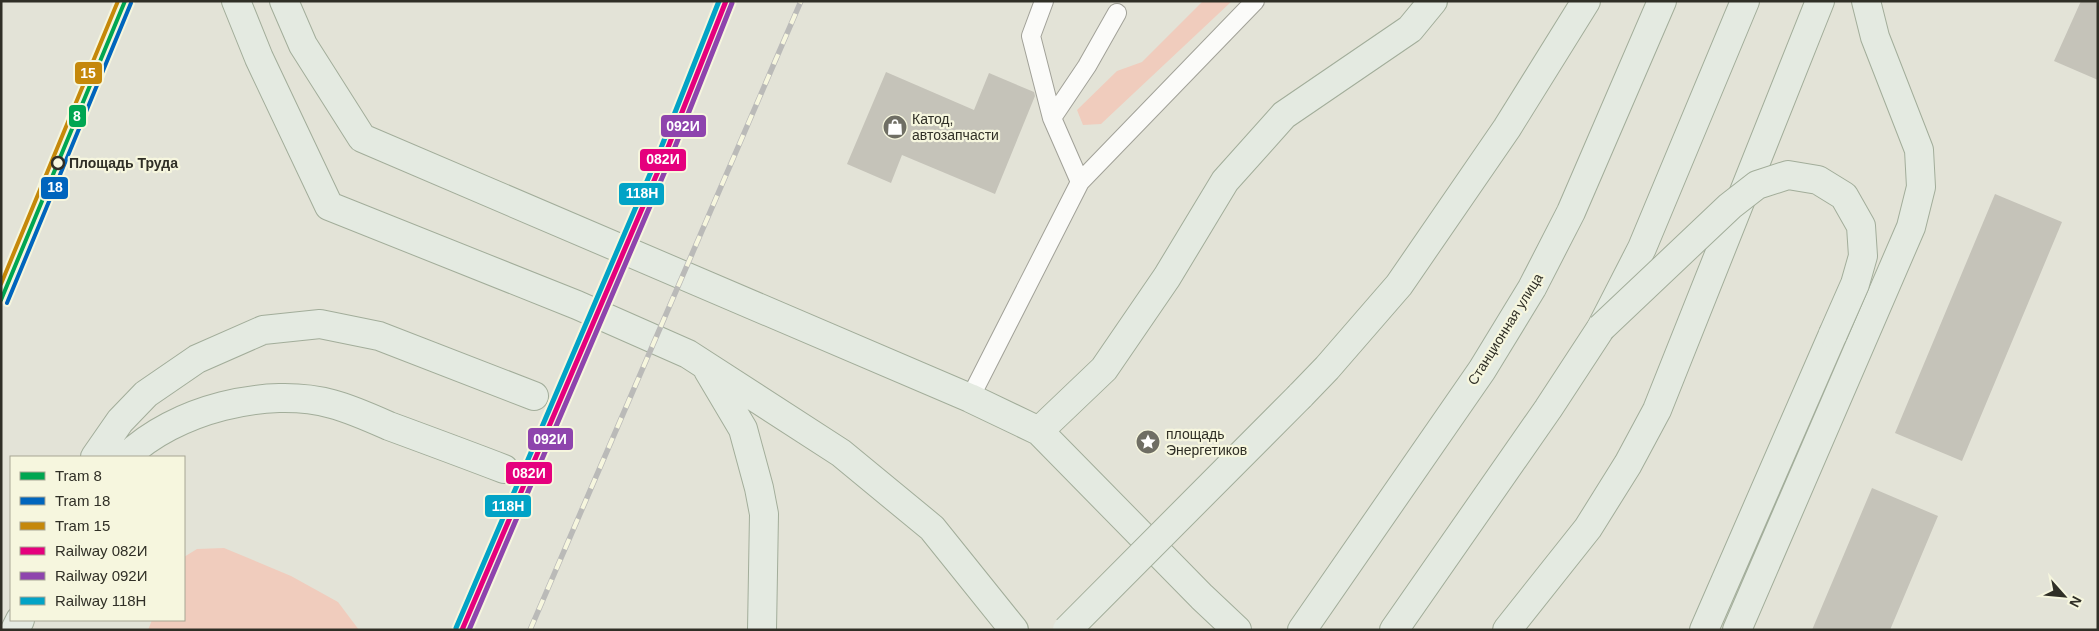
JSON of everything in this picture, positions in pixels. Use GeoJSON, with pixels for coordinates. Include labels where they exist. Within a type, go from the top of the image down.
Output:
{"type":"FeatureCollection","features":[{"type":"Feature","properties":{"kind":"main road"},"geometry":{"type":"LineString","coordinates":[[236,1],[259,58],[329,206],[585,309],[688,354],[841,453],[932,528],[1014,630]]}},
{"type":"Feature","properties":{"kind":"main road"},"geometry":{"type":"LineString","coordinates":[[284,1],[303,45],[362,138],[970,398],[1039,431],[1202,597],[1237,630]]}},
{"type":"Feature","properties":{"kind":"main road"},"geometry":{"type":"LineString","coordinates":[[1039,431],[1104,369],[1166,277],[1225,181],[1284,115],[1410,29],[1433,1]]}},
{"type":"Feature","properties":{"kind":"main road"},"geometry":{"type":"LineString","coordinates":[[1067,630],[1327,368],[1400,284],[1507,128],[1586,1]]}},
{"type":"Feature","properties":{"kind":"main road","name":"Станционная улица"},"geometry":{"type":"LineString","coordinates":[[1302,630],[1482,370],[1532,288],[1570,212],[1662,1]]}},
{"type":"Feature","properties":{"kind":"main road"},"geometry":{"type":"LineString","coordinates":[[1394,630],[1602,328],[1642,248],[1745,1]]}},
{"type":"Feature","properties":{"kind":"main road"},"geometry":{"type":"LineString","coordinates":[[1507,630],[1588,528],[1628,464],[1657,410],[1820,1]]}},
{"type":"Feature","properties":{"kind":"main road"},"geometry":{"type":"LineString","coordinates":[[1737,630],[1911,227],[1921,187],[1919,150],[1875,37],[1866,1]]}},
{"type":"Feature","properties":{"kind":"main road"},"geometry":{"type":"LineString","coordinates":[[1602,328],[1730,206],[1758,185],[1788,175],[1818,180],[1844,196],[1861,226],[1863,256],[1855,284],[1704,630]]}},
{"type":"Feature","properties":{"kind":"main road"},"geometry":{"type":"LineString","coordinates":[[96,456],[120,421],[146,394],[197,358],[263,330],[320,324],[379,336],[534,396]]}},
{"type":"Feature","properties":{"kind":"main road"},"geometry":{"type":"LineString","coordinates":[[704,365],[742,429],[760,488],[764,514],[762,630]]}},
{"type":"Feature","properties":{"kind":"main road"},"geometry":{"type":"LineString","coordinates":[[127,456],[155,435],[195,414],[243,402],[284,397],[331,404],[504,469]]}},
{"type":"Feature","properties":{"kind":"lane"},"geometry":{"type":"LineString","coordinates":[[1044,1],[1031,36],[1052,118],[1080,182]]}},
{"type":"Feature","properties":{"kind":"lane"},"geometry":{"type":"LineString","coordinates":[[970,398],[1080,182],[1255,1]]}},
{"type":"Feature","properties":{"kind":"lane"},"geometry":{"type":"LineString","coordinates":[[1052,118],[1087,66],[1117,13]]}},
{"type":"Feature","properties":{"kind":"shaded area"},"geometry":{"type":"Polygon","coordinates":[[[1203,1],[1232,1],[1101,124],[1083,125],[1077,110],[1117,71],[1142,62],[1203,1]]]}},
{"type":"Feature","properties":{"kind":"shaded area"},"geometry":{"type":"Polygon","coordinates":[[[224,548],[291,576],[338,602],[359,630],[148,630],[152,621],[185,621],[185,556],[197,549],[224,548]]]}},
{"type":"Feature","properties":{"kind":"building"},"geometry":{"type":"Polygon","coordinates":[[[2081,1],[2098,1],[2098,80],[2054,61],[2081,1]]]}},
{"type":"Feature","properties":{"kind":"building"},"geometry":{"type":"Polygon","coordinates":[[[886,72],[974,110],[989,73],[1034,92],[1035,96],[995,194],[902,155],[891,183],[847,164],[886,72]]]}},
{"type":"Feature","properties":{"kind":"building"},"geometry":{"type":"Polygon","coordinates":[[[1995,194],[2062,222],[1962,461],[1895,433],[1995,194]]]}},
{"type":"Feature","properties":{"kind":"building"},"geometry":{"type":"Polygon","coordinates":[[[1872,488],[1938,516],[1890,630],[1812,630],[1872,488]]]}},
{"type":"Feature","properties":{"kind":"railway"},"geometry":{"type":"LineString","coordinates":[[530,630],[801,1]]}},
{"type":"Feature","properties":{"kind":"tram line","name":"15"},"geometry":{"type":"LineString","coordinates":[[1,284],[118,1]]}},
{"type":"Feature","properties":{"kind":"tram line","name":"8"},"geometry":{"type":"LineString","coordinates":[[1,300],[125,1]]}},
{"type":"Feature","properties":{"kind":"tram line","name":"18"},"geometry":{"type":"LineString","coordinates":[[7,303],[131,3]]}},
{"type":"Feature","properties":{"kind":"rail line","name":"118Н"},"geometry":{"type":"LineString","coordinates":[[456,628],[659,153],[719,1]]}},
{"type":"Feature","properties":{"kind":"rail line","name":"082И"},"geometry":{"type":"LineString","coordinates":[[462,630],[665,155],[726,1]]}},
{"type":"Feature","properties":{"kind":"rail line","name":"092И"},"geometry":{"type":"LineString","coordinates":[[469,630],[671,157],[732,3]]}},
{"type":"Feature","properties":{"kind":"place","name":"Катод, автозапчасти"},"geometry":{"type":"Point","coordinates":[895,127]}},
{"type":"Feature","properties":{"kind":"place","name":"Площадь Труда"},"geometry":{"type":"Point","coordinates":[58,163]}},
{"type":"Feature","properties":{"kind":"place","name":"площадь Энергетиков"},"geometry":{"type":"Point","coordinates":[1148,442]}}]}
